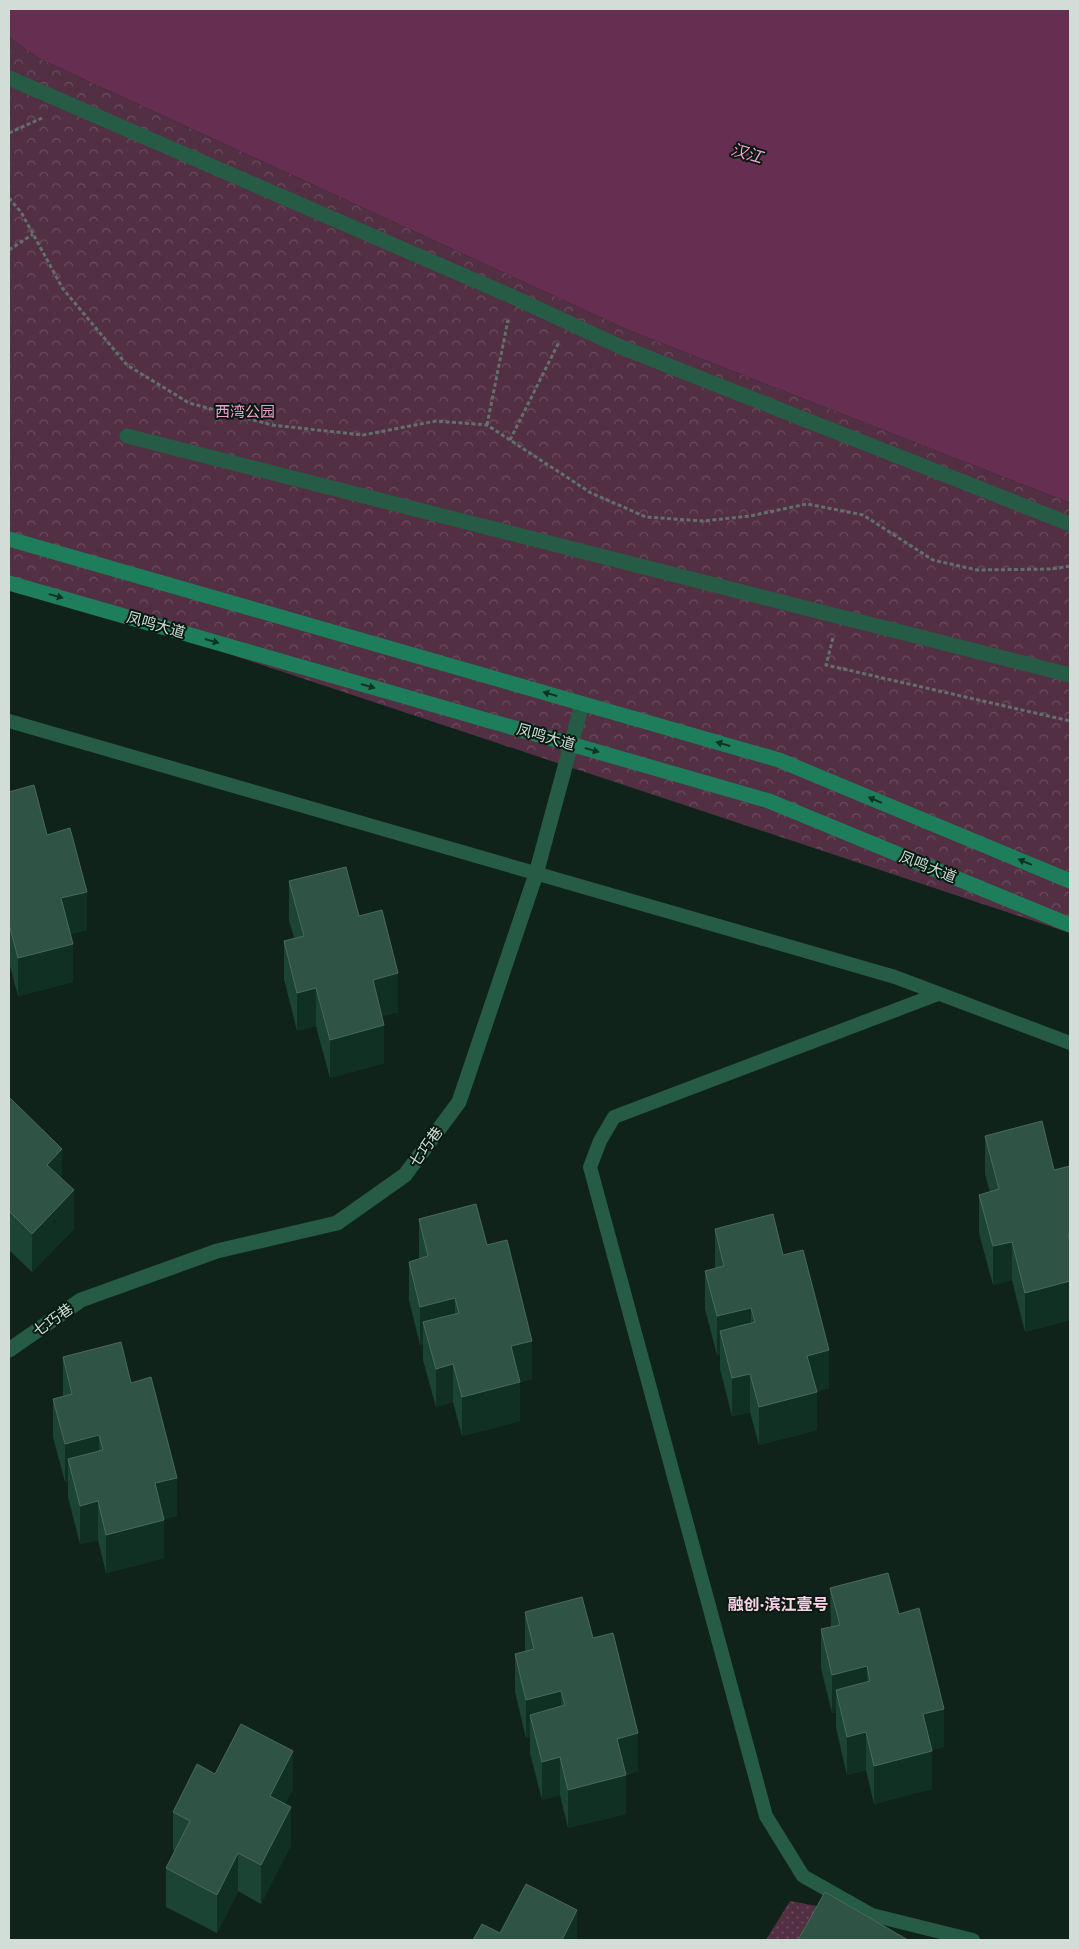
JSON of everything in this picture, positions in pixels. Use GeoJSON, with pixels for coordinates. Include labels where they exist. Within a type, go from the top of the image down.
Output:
{"type":"FeatureCollection","features":[{"type":"Feature","properties":{"kind":"main road"},"geometry":{"type":"LineString","coordinates":[[9,539],[779,760],[1070,881]]}},
{"type":"Feature","properties":{"kind":"main road","name":"凤鸣大道"},"geometry":{"type":"LineString","coordinates":[[9,583],[769,801],[1070,926]]}},
{"type":"Feature","properties":{"kind":"street"},"geometry":{"type":"LineString","coordinates":[[9,78],[513,297],[621,346],[1070,524]]}},
{"type":"Feature","properties":{"kind":"street"},"geometry":{"type":"LineString","coordinates":[[127,436],[1070,675]]}},
{"type":"Feature","properties":{"kind":"street","name":"七巧巷"},"geometry":{"type":"LineString","coordinates":[[9,1350],[81,1300],[217,1251],[337,1224],[405,1175],[459,1102],[536,874],[582,704]]}},
{"type":"Feature","properties":{"kind":"lane"},"geometry":{"type":"LineString","coordinates":[[9,721],[894,977],[1070,1043]]}},
{"type":"Feature","properties":{"kind":"lane"},"geometry":{"type":"LineString","coordinates":[[938,994],[614,1117],[600,1140],[590,1167],[766,1816],[803,1876],[872,1915],[973,1940]]}},
{"type":"Feature","properties":{"kind":"path"},"geometry":{"type":"LineString","coordinates":[[9,198],[21,212],[64,289],[127,365],[188,403],[272,426],[363,435],[436,421],[487,425],[591,493],[646,517],[703,521],[750,516],[808,504],[863,515],[933,560],[977,570],[1052,569],[1070,566]]}},
{"type":"Feature","properties":{"kind":"path"},"geometry":{"type":"LineString","coordinates":[[9,250],[33,234]]}},
{"type":"Feature","properties":{"kind":"path"},"geometry":{"type":"LineString","coordinates":[[487,425],[513,297]]}},
{"type":"Feature","properties":{"kind":"path"},"geometry":{"type":"LineString","coordinates":[[510,440],[569,323]]}},
{"type":"Feature","properties":{"kind":"path"},"geometry":{"type":"LineString","coordinates":[[838,616],[826,665],[1070,721]]}},
{"type":"Feature","properties":{"kind":"green space","name":"西湾公园"},"geometry":{"type":"Polygon","coordinates":[[[9,37],[38,58],[628,330],[1070,503],[1070,933],[9,581],[9,37]]]}},
{"type":"Feature","properties":{"kind":"green space"},"geometry":{"type":"Polygon","coordinates":[[[790,1901],[853,1913],[902,1940],[766,1940],[790,1901]]]}},
{"type":"Feature","properties":{"kind":"water","name":"汉江"},"geometry":{"type":"Polygon","coordinates":[[[9,9],[1070,9],[1070,503],[628,330],[38,58],[9,37],[9,9]]]}},
{"type":"Feature","properties":{"kind":"building"},"geometry":{"type":"Polygon","coordinates":[[[34,785],[47,835],[70,828],[87,892],[61,898],[73,944],[18,958],[9,924],[9,792],[34,785]]]}},
{"type":"Feature","properties":{"kind":"building"},"geometry":{"type":"Polygon","coordinates":[[[346,867],[359,916],[382,910],[398,973],[373,980],[384,1025],[330,1040],[316,988],[297,993],[284,941],[304,936],[289,881],[346,867]]]}},
{"type":"Feature","properties":{"kind":"building"},"geometry":{"type":"Polygon","coordinates":[[[9,1097],[62,1149],[47,1165],[74,1190],[32,1234],[9,1211],[9,1097]]]}},
{"type":"Feature","properties":{"kind":"building"},"geometry":{"type":"Polygon","coordinates":[[[1042,1121],[1054,1170],[1070,1166],[1070,1234],[1068,1234],[1070,1242],[1070,1281],[1025,1293],[1012,1242],[993,1246],[979,1195],[999,1189],[985,1136],[1042,1121]]]}},
{"type":"Feature","properties":{"kind":"building"},"geometry":{"type":"Polygon","coordinates":[[[476,1204],[487,1245],[507,1240],[532,1341],[511,1346],[520,1382],[462,1397],[453,1364],[436,1369],[423,1322],[459,1313],[455,1298],[420,1307],[409,1262],[428,1256],[419,1219],[476,1204]]]}},
{"type":"Feature","properties":{"kind":"building"},"geometry":{"type":"Polygon","coordinates":[[[773,1214],[783,1255],[803,1250],[829,1350],[807,1356],[817,1392],[759,1407],[750,1374],[732,1378],[720,1331],[755,1322],[751,1308],[717,1316],[705,1271],[724,1266],[715,1229],[773,1214]]]}},
{"type":"Feature","properties":{"kind":"building"},"geometry":{"type":"Polygon","coordinates":[[[121,1342],[131,1383],[151,1377],[177,1478],[155,1483],[164,1520],[106,1535],[98,1501],[80,1506],[68,1459],[103,1450],[99,1435],[65,1444],[53,1399],[72,1394],[63,1357],[121,1342]]]}},
{"type":"Feature","properties":{"kind":"building"},"geometry":{"type":"Polygon","coordinates":[[[888,1573],[899,1614],[919,1608],[944,1709],[923,1714],[932,1751],[874,1766],[866,1732],[847,1737],[836,1690],[870,1681],[867,1666],[832,1675],[821,1629],[840,1625],[830,1588],[888,1573]]]}},
{"type":"Feature","properties":{"kind":"building"},"geometry":{"type":"Polygon","coordinates":[[[582,1597],[593,1638],[613,1633],[638,1733],[617,1739],[626,1775],[568,1790],[560,1757],[542,1762],[530,1715],[565,1705],[561,1691],[526,1700],[515,1654],[534,1649],[525,1612],[582,1597]]]}},
{"type":"Feature","properties":{"kind":"building"},"geometry":{"type":"Polygon","coordinates":[[[241,1724],[293,1751],[270,1796],[291,1807],[261,1865],[238,1853],[217,1895],[166,1868],[190,1821],[173,1812],[197,1764],[215,1774],[241,1724]]]}},
{"type":"Feature","properties":{"kind":"building"},"geometry":{"type":"Polygon","coordinates":[[[526,1884],[577,1910],[562,1940],[473,1940],[482,1924],[500,1933],[526,1884]]]}},
{"type":"Feature","properties":{"kind":"building"},"geometry":{"type":"Polygon","coordinates":[[[825,1892],[908,1940],[798,1940],[825,1892]]]}},
{"type":"Feature","properties":{"kind":"district","name":"融创·滨江壹号"},"geometry":{"type":"Point","coordinates":[778,1604]}}]}
